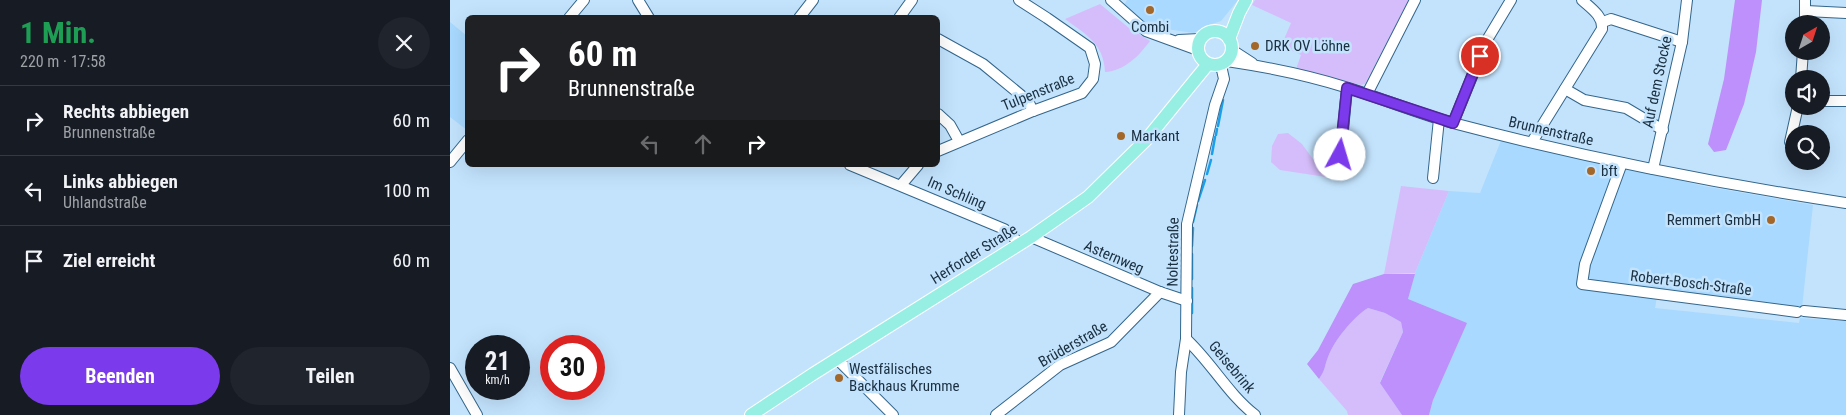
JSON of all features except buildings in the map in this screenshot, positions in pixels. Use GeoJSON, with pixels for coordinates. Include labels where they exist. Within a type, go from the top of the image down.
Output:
{"type":"FeatureCollection","features":[{"type":"Feature","properties":{"kind":"main road","name":"Herforder Straße"},"geometry":{"type":"LineString","coordinates":[[751,415],[1031,237],[1088,197],[1146,140],[1188,88],[1215,51],[1246,0]]}},
{"type":"Feature","properties":{"kind":"street"},"geometry":{"type":"LineString","coordinates":[[572,15],[584,0]]}},
{"type":"Feature","properties":{"kind":"street"},"geometry":{"type":"LineString","coordinates":[[638,0],[647,15]]}},
{"type":"Feature","properties":{"kind":"street"},"geometry":{"type":"LineString","coordinates":[[801,15],[813,0]]}},
{"type":"Feature","properties":{"kind":"street"},"geometry":{"type":"LineString","coordinates":[[901,15],[912,0]]}},
{"type":"Feature","properties":{"kind":"street","name":"Tulpenstraße"},"geometry":{"type":"LineString","coordinates":[[940,150],[1033,110],[1082,93],[1093,79],[1094,64],[1090,48],[1019,0]]}},
{"type":"Feature","properties":{"kind":"street"},"geometry":{"type":"LineString","coordinates":[[1112,0],[1146,31],[1160,37],[1215,51]]}},
{"type":"Feature","properties":{"kind":"street"},"geometry":{"type":"LineString","coordinates":[[1367,94],[1415,0]]}},
{"type":"Feature","properties":{"kind":"street"},"geometry":{"type":"LineString","coordinates":[[1453,123],[1487,40],[1511,0]]}},
{"type":"Feature","properties":{"kind":"street"},"geometry":{"type":"LineString","coordinates":[[1532,142],[1602,30],[1602,22],[1599,16],[1582,0]]}},
{"type":"Feature","properties":{"kind":"street","name":"Auf dem Stocke"},"geometry":{"type":"LineString","coordinates":[[1653,169],[1682,42],[1687,0]]}},
{"type":"Feature","properties":{"kind":"street"},"geometry":{"type":"LineString","coordinates":[[1805,0],[1806,15]]}},
{"type":"Feature","properties":{"kind":"street"},"geometry":{"type":"LineString","coordinates":[[1806,12],[1846,13]]}},
{"type":"Feature","properties":{"kind":"street"},"geometry":{"type":"LineString","coordinates":[[1602,22],[1611,20],[1682,42]]}},
{"type":"Feature","properties":{"kind":"street"},"geometry":{"type":"LineString","coordinates":[[940,40],[983,64],[1028,101],[1033,110]]}},
{"type":"Feature","properties":{"kind":"street","name":"Brunnenstraße"},"geometry":{"type":"LineString","coordinates":[[1215,51],[1255,65],[1367,94],[1453,123],[1622,163],[1733,185],[1846,203]]}},
{"type":"Feature","properties":{"kind":"street","name":"Noltestraße"},"geometry":{"type":"LineString","coordinates":[[1179,415],[1181,372],[1186,339],[1188,215],[1224,74],[1215,51]]}},
{"type":"Feature","properties":{"kind":"street"},"geometry":{"type":"LineString","coordinates":[[1339,172],[1347,88]]}},
{"type":"Feature","properties":{"kind":"street"},"geometry":{"type":"LineString","coordinates":[[1566,89],[1584,100],[1626,108],[1663,130]]}},
{"type":"Feature","properties":{"kind":"street"},"geometry":{"type":"LineString","coordinates":[[1830,101],[1846,101]]}},
{"type":"Feature","properties":{"kind":"street"},"geometry":{"type":"LineString","coordinates":[[940,116],[950,125],[958,141]]}},
{"type":"Feature","properties":{"kind":"street"},"geometry":{"type":"LineString","coordinates":[[1433,178],[1439,118]]}},
{"type":"Feature","properties":{"kind":"street"},"geometry":{"type":"LineString","coordinates":[[450,162],[465,144]]}},
{"type":"Feature","properties":{"kind":"street","name":"Robert-Bosch-Straße"},"geometry":{"type":"LineString","coordinates":[[1622,163],[1585,264],[1582,284],[1846,315]]}},
{"type":"Feature","properties":{"kind":"street","name":"Im Schling"},"geometry":{"type":"LineString","coordinates":[[855,167],[1004,229],[1020,244]]}},
{"type":"Feature","properties":{"kind":"street"},"geometry":{"type":"LineString","coordinates":[[901,185],[916,167]]}},
{"type":"Feature","properties":{"kind":"street","name":"Asternweg"},"geometry":{"type":"LineString","coordinates":[[1031,237],[1160,292],[1187,301]]}},
{"type":"Feature","properties":{"kind":"street","name":"Brüderstraße"},"geometry":{"type":"LineString","coordinates":[[996,415],[1060,365],[1111,342],[1160,292]]}},
{"type":"Feature","properties":{"kind":"street","name":"Geisebrink"},"geometry":{"type":"LineString","coordinates":[[1186,339],[1197,349],[1239,400],[1255,415]]}},
{"type":"Feature","properties":{"kind":"street"},"geometry":{"type":"LineString","coordinates":[[837,359],[893,415]]}},
{"type":"Feature","properties":{"kind":"street"},"geometry":{"type":"LineString","coordinates":[[450,368],[477,415]]}},
{"type":"Feature","properties":{"kind":"shaded area"},"geometry":{"type":"Polygon","coordinates":[[[1127,0],[1238,0],[1221,21],[1194,33],[1159,28],[1145,23],[1124,5],[1127,0]]]}},
{"type":"Feature","properties":{"kind":"shaded area"},"geometry":{"type":"Polygon","coordinates":[[[1255,0],[1409,0],[1365,84],[1361,85],[1296,69],[1301,55],[1281,46],[1291,23],[1252,5],[1255,0]]]}},
{"type":"Feature","properties":{"kind":"shaded area"},"geometry":{"type":"Polygon","coordinates":[[[1735,0],[1762,0],[1756,52],[1744,104],[1726,150],[1714,152],[1708,144],[1724,79],[1735,0]]]}},
{"type":"Feature","properties":{"kind":"shaded area"},"geometry":{"type":"Polygon","coordinates":[[[1100,4],[1129,28],[1150,41],[1131,62],[1118,69],[1105,72],[1104,62],[1097,46],[1065,19],[1100,4]]]}},
{"type":"Feature","properties":{"kind":"shaded area"},"geometry":{"type":"Polygon","coordinates":[[[450,22],[465,34],[465,128],[450,117],[450,22]]]}},
{"type":"Feature","properties":{"kind":"shaded area"},"geometry":{"type":"Polygon","coordinates":[[[1288,133],[1302,144],[1326,177],[1280,170],[1271,162],[1272,146],[1278,134],[1288,133]]]}},
{"type":"Feature","properties":{"kind":"shaded area"},"geometry":{"type":"Polygon","coordinates":[[[1502,138],[1703,186],[1813,205],[1802,308],[1658,291],[1655,308],[1799,323],[1800,318],[1846,321],[1846,415],[1429,415],[1433,400],[1408,299],[1415,273],[1449,191],[1480,193],[1502,138]]]}},
{"type":"Feature","properties":{"kind":"shaded area"},"geometry":{"type":"Polygon","coordinates":[[[1401,186],[1449,191],[1415,273],[1384,274],[1401,186]]]}},
{"type":"Feature","properties":{"kind":"shaded area"},"geometry":{"type":"Polygon","coordinates":[[[1384,274],[1415,274],[1408,299],[1467,323],[1433,400],[1429,415],[1402,415],[1380,383],[1403,332],[1401,322],[1385,313],[1368,308],[1356,317],[1335,344],[1319,379],[1307,364],[1318,350],[1353,284],[1384,274]]]}},
{"type":"Feature","properties":{"kind":"shaded area"},"geometry":{"type":"Polygon","coordinates":[[[1368,308],[1385,313],[1401,322],[1403,332],[1380,382],[1402,415],[1348,415],[1347,411],[1319,379],[1339,337],[1356,317],[1368,308]]]}},
{"type":"Feature","properties":{"kind":"waterway"},"geometry":{"type":"LineString","coordinates":[[1218,126],[1223,100]]}},
{"type":"Feature","properties":{"kind":"waterway"},"geometry":{"type":"LineString","coordinates":[[1216,135],[1217,129]]}},
{"type":"Feature","properties":{"kind":"waterway"},"geometry":{"type":"LineString","coordinates":[[1212,154],[1215,137]]}},
{"type":"Feature","properties":{"kind":"waterway"},"geometry":{"type":"LineString","coordinates":[[1207,174],[1211,160]]}},
{"type":"Feature","properties":{"kind":"waterway"},"geometry":{"type":"LineString","coordinates":[[1198,201],[1205,180]]}},
{"type":"Feature","properties":{"kind":"waterway"},"geometry":{"type":"LineString","coordinates":[[1193,222],[1197,205]]}},
{"type":"Feature","properties":{"kind":"waterway"},"geometry":{"type":"LineString","coordinates":[[1192,246],[1193,228]]}},
{"type":"Feature","properties":{"kind":"waterway"},"geometry":{"type":"LineString","coordinates":[[1192,254],[1192,279]]}},
{"type":"Feature","properties":{"kind":"waterway"},"geometry":{"type":"LineString","coordinates":[[1192,288],[1192,313]]}},
{"type":"Feature","properties":{"kind":"place","name":"Combi"},"geometry":{"type":"Point","coordinates":[1150,10]}},
{"type":"Feature","properties":{"kind":"place","name":"DRK OV Löhne"},"geometry":{"type":"Point","coordinates":[1255,46]}},
{"type":"Feature","properties":{"kind":"place","name":"Markant"},"geometry":{"type":"Point","coordinates":[1121,136]}},
{"type":"Feature","properties":{"kind":"place","name":"bft"},"geometry":{"type":"Point","coordinates":[1591,171]}},
{"type":"Feature","properties":{"kind":"place","name":"Remmert GmbH"},"geometry":{"type":"Point","coordinates":[1771,220]}},
{"type":"Feature","properties":{"kind":"place","name":"Westfälisches Backhaus Krumme"},"geometry":{"type":"Point","coordinates":[839,378]}},
{"type":"Feature","properties":{"kind":"route"},"geometry":{"type":"LineString","coordinates":[[1340,155],[1347,88],[1453,123],[1480,56]]}}]}
